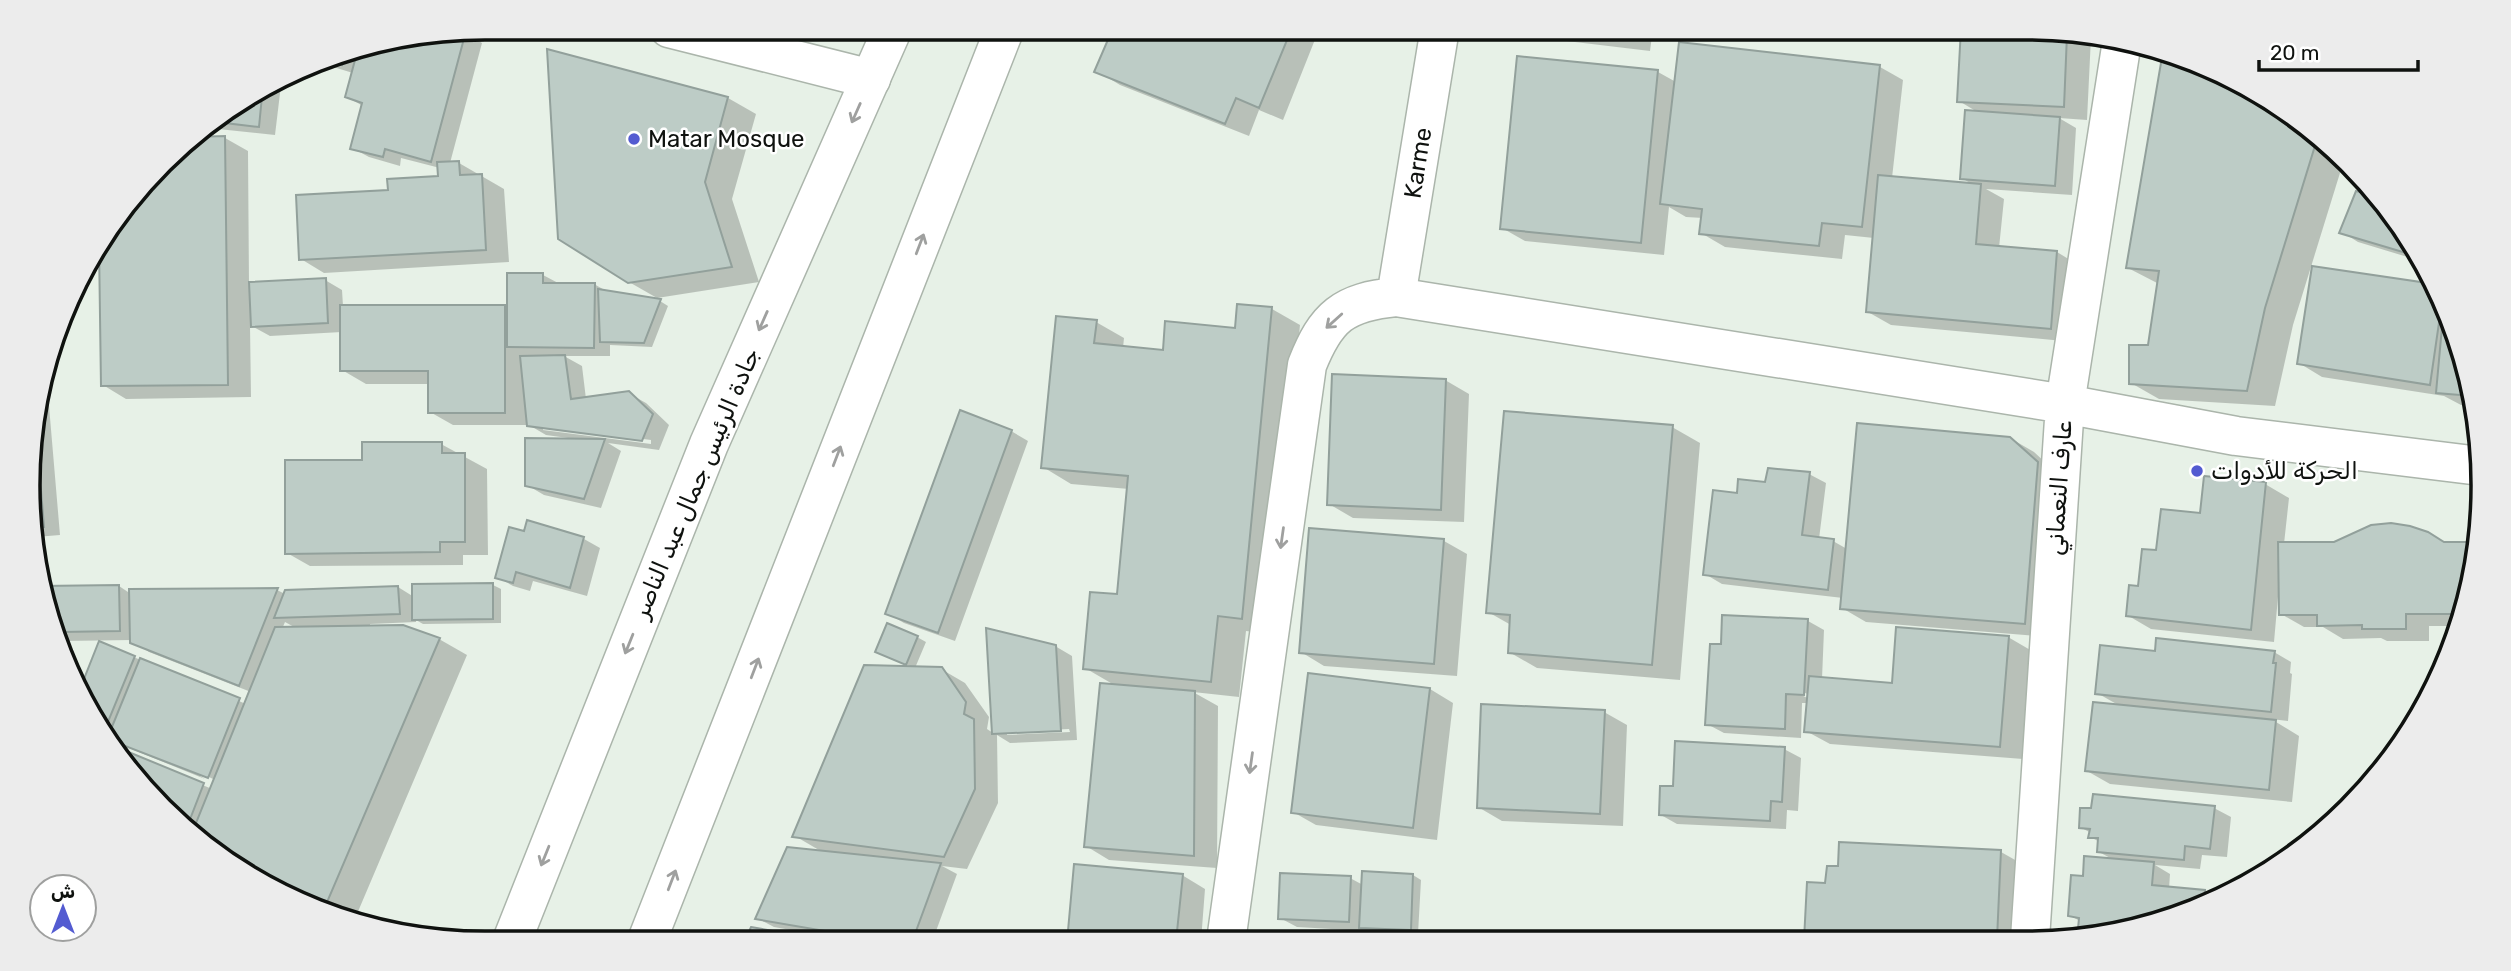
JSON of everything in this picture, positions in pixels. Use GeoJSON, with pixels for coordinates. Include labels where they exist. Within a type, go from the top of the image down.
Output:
{"type":"FeatureCollection","features":[{"type":"Feature","properties":{"kind":"main road"},"geometry":{"type":"LineString","coordinates":[[717,40],[871,79]]}},
{"type":"Feature","properties":{"kind":"main road","name":"جادة الرئيس جمال عبد الناصر"},"geometry":{"type":"LineString","coordinates":[[516,931],[709,444],[887,40]]}},
{"type":"Feature","properties":{"kind":"main road"},"geometry":{"type":"LineString","coordinates":[[651,931],[1000,40]]}},
{"type":"Feature","properties":{"kind":"main road","name":"Karme"},"geometry":{"type":"LineString","coordinates":[[1396,298],[1438,40]]}},
{"type":"Feature","properties":{"kind":"main road","name":"عارف النعماني"},"geometry":{"type":"LineString","coordinates":[[2031,931],[2065,404],[2120,51]]}},
{"type":"Feature","properties":{"kind":"main road"},"geometry":{"type":"LineString","coordinates":[[1227,931],[1307,365],[1330,321],[1366,300],[1396,298],[2065,404],[2236,436],[2470,465]]}},
{"type":"Feature","properties":{"kind":"building"},"geometry":{"type":"Polygon","coordinates":[[[1108,40],[1287,40],[1259,108],[1236,98],[1225,124],[1094,72],[1108,40]]]}},
{"type":"Feature","properties":{"kind":"building"},"geometry":{"type":"Polygon","coordinates":[[[1960,40],[2067,42],[2064,107],[1957,102],[1960,40]]]}},
{"type":"Feature","properties":{"kind":"building"},"geometry":{"type":"Polygon","coordinates":[[[463,41],[431,162],[385,149],[383,157],[350,149],[362,103],[345,97],[355,60],[427,44],[463,41]]]}},
{"type":"Feature","properties":{"kind":"building"},"geometry":{"type":"Polygon","coordinates":[[[1679,42],[1880,65],[1862,227],[1822,223],[1819,246],[1699,234],[1702,209],[1660,204],[1679,42]]]}},
{"type":"Feature","properties":{"kind":"building","name":"Matar Mosque"},"geometry":{"type":"Polygon","coordinates":[[[547,49],[728,97],[705,182],[732,267],[628,283],[558,239],[547,49]]]}},
{"type":"Feature","properties":{"kind":"building"},"geometry":{"type":"Polygon","coordinates":[[[1517,56],[1658,70],[1641,243],[1500,229],[1517,56]]]}},
{"type":"Feature","properties":{"kind":"building"},"geometry":{"type":"Polygon","coordinates":[[[2161,61],[2196,74],[2248,100],[2297,132],[2315,147],[2265,308],[2247,391],[2129,384],[2129,345],[2148,345],[2159,271],[2126,268],[2161,61]]]}},
{"type":"Feature","properties":{"kind":"building"},"geometry":{"type":"Polygon","coordinates":[[[262,101],[259,127],[227,123],[262,101]]]}},
{"type":"Feature","properties":{"kind":"building"},"geometry":{"type":"Polygon","coordinates":[[[1965,110],[2060,117],[2055,186],[1960,179],[1965,110]]]}},
{"type":"Feature","properties":{"kind":"building"},"geometry":{"type":"Polygon","coordinates":[[[209,136],[225,136],[228,385],[101,386],[99,264],[132,214],[171,171],[209,136]]]}},
{"type":"Feature","properties":{"kind":"building"},"geometry":{"type":"Polygon","coordinates":[[[459,161],[460,175],[482,174],[486,250],[299,260],[296,195],[388,190],[387,179],[438,176],[437,162],[459,161]]]}},
{"type":"Feature","properties":{"kind":"building"},"geometry":{"type":"Polygon","coordinates":[[[1878,175],[1981,184],[1976,244],[2057,251],[2051,329],[1866,312],[1878,175]]]}},
{"type":"Feature","properties":{"kind":"building"},"geometry":{"type":"Polygon","coordinates":[[[2356,191],[2360,192],[2379,214],[2405,253],[2339,233],[2356,191]]]}},
{"type":"Feature","properties":{"kind":"building"},"geometry":{"type":"Polygon","coordinates":[[[2312,266],[2421,282],[2439,321],[2430,385],[2297,364],[2312,266]]]}},
{"type":"Feature","properties":{"kind":"building"},"geometry":{"type":"Polygon","coordinates":[[[507,273],[543,273],[543,283],[595,283],[594,348],[507,347],[507,273]]]}},
{"type":"Feature","properties":{"kind":"building"},"geometry":{"type":"Polygon","coordinates":[[[326,278],[328,323],[251,327],[249,282],[326,278]]]}},
{"type":"Feature","properties":{"kind":"building"},"geometry":{"type":"Polygon","coordinates":[[[598,289],[661,299],[644,343],[600,342],[598,289]]]}},
{"type":"Feature","properties":{"kind":"building"},"geometry":{"type":"Polygon","coordinates":[[[1237,304],[1272,307],[1242,619],[1218,616],[1211,682],[1083,669],[1090,592],[1117,594],[1128,476],[1041,468],[1056,316],[1097,320],[1094,343],[1163,350],[1165,321],[1235,328],[1237,304]]]}},
{"type":"Feature","properties":{"kind":"building"},"geometry":{"type":"Polygon","coordinates":[[[340,305],[505,305],[505,413],[428,413],[428,371],[340,371],[340,305]]]}},
{"type":"Feature","properties":{"kind":"building"},"geometry":{"type":"Polygon","coordinates":[[[2442,328],[2461,395],[2436,393],[2442,328]]]}},
{"type":"Feature","properties":{"kind":"building"},"geometry":{"type":"Polygon","coordinates":[[[565,355],[571,399],[629,391],[653,414],[642,441],[527,426],[520,356],[565,355]]]}},
{"type":"Feature","properties":{"kind":"building"},"geometry":{"type":"Polygon","coordinates":[[[1332,374],[1446,379],[1441,510],[1327,505],[1332,374]]]}},
{"type":"Feature","properties":{"kind":"building"},"geometry":{"type":"Polygon","coordinates":[[[960,410],[1012,430],[938,633],[885,614],[960,410]]]}},
{"type":"Feature","properties":{"kind":"building"},"geometry":{"type":"Polygon","coordinates":[[[1504,411],[1673,425],[1652,665],[1508,653],[1510,615],[1486,613],[1504,411]]]}},
{"type":"Feature","properties":{"kind":"building"},"geometry":{"type":"Polygon","coordinates":[[[1857,423],[2010,437],[2038,462],[2025,624],[1840,609],[1857,423]]]}},
{"type":"Feature","properties":{"kind":"building"},"geometry":{"type":"Polygon","coordinates":[[[525,438],[605,439],[584,499],[525,486],[525,438]]]}},
{"type":"Feature","properties":{"kind":"building"},"geometry":{"type":"Polygon","coordinates":[[[362,442],[442,442],[442,453],[465,453],[465,542],[440,542],[440,552],[285,554],[285,460],[362,460],[362,442]]]}},
{"type":"Feature","properties":{"kind":"building"},"geometry":{"type":"Polygon","coordinates":[[[1768,468],[1810,472],[1802,535],[1834,539],[1828,590],[1703,575],[1713,490],[1737,493],[1738,479],[1765,482],[1768,468]]]}},
{"type":"Feature","properties":{"kind":"building"},"geometry":{"type":"Polygon","coordinates":[[[2204,476],[2266,482],[2251,630],[2126,616],[2129,585],[2138,586],[2142,549],[2156,550],[2161,509],[2200,513],[2204,476]]]}},
{"type":"Feature","properties":{"kind":"building"},"geometry":{"type":"Polygon","coordinates":[[[40,480],[44,527],[41,515],[40,480]]]}},
{"type":"Feature","properties":{"kind":"building"},"geometry":{"type":"Polygon","coordinates":[[[527,520],[584,537],[570,588],[516,572],[513,583],[495,578],[509,527],[524,531],[527,520]]]}},
{"type":"Feature","properties":{"kind":"building"},"geometry":{"type":"Polygon","coordinates":[[[2391,523],[2410,526],[2428,532],[2444,542],[2467,542],[2452,614],[2406,614],[2406,629],[2362,629],[2362,625],[2317,626],[2317,615],[2279,615],[2278,542],[2334,542],[2371,525],[2391,523]]]}},
{"type":"Feature","properties":{"kind":"building"},"geometry":{"type":"Polygon","coordinates":[[[1309,528],[1444,539],[1434,664],[1299,653],[1309,528]]]}},
{"type":"Feature","properties":{"kind":"building"},"geometry":{"type":"Polygon","coordinates":[[[493,583],[493,619],[412,620],[412,584],[493,583]]]}},
{"type":"Feature","properties":{"kind":"building"},"geometry":{"type":"Polygon","coordinates":[[[119,585],[120,631],[65,632],[52,586],[119,585]]]}},
{"type":"Feature","properties":{"kind":"building"},"geometry":{"type":"Polygon","coordinates":[[[398,586],[400,614],[274,618],[285,590],[398,586]]]}},
{"type":"Feature","properties":{"kind":"building"},"geometry":{"type":"Polygon","coordinates":[[[278,588],[239,686],[130,643],[129,589],[278,588]]]}},
{"type":"Feature","properties":{"kind":"building"},"geometry":{"type":"Polygon","coordinates":[[[1722,615],[1808,619],[1804,695],[1786,694],[1785,729],[1705,725],[1710,644],[1721,644],[1722,615]]]}},
{"type":"Feature","properties":{"kind":"building"},"geometry":{"type":"Polygon","coordinates":[[[887,623],[918,636],[906,665],[875,652],[887,623]]]}},
{"type":"Feature","properties":{"kind":"building"},"geometry":{"type":"Polygon","coordinates":[[[403,625],[440,638],[327,902],[263,871],[214,839],[196,823],[275,627],[403,625]]]}},
{"type":"Feature","properties":{"kind":"building"},"geometry":{"type":"Polygon","coordinates":[[[1896,627],[2009,636],[2000,747],[1804,732],[1809,676],[1892,683],[1896,627]]]}},
{"type":"Feature","properties":{"kind":"building"},"geometry":{"type":"Polygon","coordinates":[[[986,628],[1056,645],[1061,731],[992,734],[986,628]]]}},
{"type":"Feature","properties":{"kind":"building"},"geometry":{"type":"Polygon","coordinates":[[[2156,638],[2275,651],[2271,712],[2095,694],[2100,645],[2155,651],[2156,638]]]}},
{"type":"Feature","properties":{"kind":"building"},"geometry":{"type":"Polygon","coordinates":[[[99,641],[135,656],[108,722],[84,678],[99,641]]]}},
{"type":"Feature","properties":{"kind":"building"},"geometry":{"type":"Polygon","coordinates":[[[140,658],[240,698],[208,778],[124,746],[112,727],[140,658]]]}},
{"type":"Feature","properties":{"kind":"building"},"geometry":{"type":"Polygon","coordinates":[[[864,665],[942,667],[966,702],[964,714],[974,719],[975,789],[944,857],[792,837],[864,665]]]}},
{"type":"Feature","properties":{"kind":"building"},"geometry":{"type":"Polygon","coordinates":[[[1308,673],[1430,688],[1413,828],[1291,813],[1308,673]]]}},
{"type":"Feature","properties":{"kind":"building"},"geometry":{"type":"Polygon","coordinates":[[[1100,683],[1195,691],[1194,856],[1084,847],[1100,683]]]}},
{"type":"Feature","properties":{"kind":"building"},"geometry":{"type":"Polygon","coordinates":[[[2093,702],[2276,720],[2269,790],[2085,771],[2093,702]]]}},
{"type":"Feature","properties":{"kind":"building"},"geometry":{"type":"Polygon","coordinates":[[[1481,704],[1605,710],[1600,814],[1477,808],[1481,704]]]}},
{"type":"Feature","properties":{"kind":"building"},"geometry":{"type":"Polygon","coordinates":[[[1675,741],[1785,747],[1782,802],[1771,801],[1770,821],[1659,815],[1660,786],[1673,786],[1675,741]]]}},
{"type":"Feature","properties":{"kind":"building"},"geometry":{"type":"Polygon","coordinates":[[[128,752],[204,783],[190,818],[128,752]]]}},
{"type":"Feature","properties":{"kind":"building"},"geometry":{"type":"Polygon","coordinates":[[[2093,794],[2215,806],[2210,849],[2185,846],[2184,860],[2097,852],[2098,838],[2088,838],[2090,829],[2079,828],[2080,808],[2091,808],[2093,794]]]}},
{"type":"Feature","properties":{"kind":"building"},"geometry":{"type":"Polygon","coordinates":[[[1839,842],[2001,850],[1997,931],[1804,931],[1807,882],[1825,883],[1827,866],[1838,866],[1839,842]]]}},
{"type":"Feature","properties":{"kind":"building"},"geometry":{"type":"Polygon","coordinates":[[[787,847],[941,863],[916,931],[825,931],[755,919],[787,847]]]}},
{"type":"Feature","properties":{"kind":"building"},"geometry":{"type":"Polygon","coordinates":[[[2084,856],[2154,862],[2152,885],[2205,890],[2205,893],[2141,916],[2078,928],[2079,918],[2068,916],[2071,875],[2083,876],[2084,856]]]}},
{"type":"Feature","properties":{"kind":"building"},"geometry":{"type":"Polygon","coordinates":[[[1074,864],[1183,874],[1177,931],[1068,931],[1074,864]]]}},
{"type":"Feature","properties":{"kind":"building"},"geometry":{"type":"Polygon","coordinates":[[[1362,871],[1413,874],[1411,930],[1359,928],[1362,871]]]}},
{"type":"Feature","properties":{"kind":"building"},"geometry":{"type":"Polygon","coordinates":[[[1280,873],[1351,876],[1349,922],[1278,919],[1280,873]]]}},
{"type":"Feature","properties":{"kind":"building"},"geometry":{"type":"Polygon","coordinates":[[[751,927],[773,931],[749,931],[751,927]]]}},
{"type":"Feature","properties":{"kind":"place","name":"Matar Mosque"},"geometry":{"type":"Point","coordinates":[634,139]}},
{"type":"Feature","properties":{"kind":"place","name":"الحركة للأدوات"},"geometry":{"type":"Point","coordinates":[2197,471]}}]}
